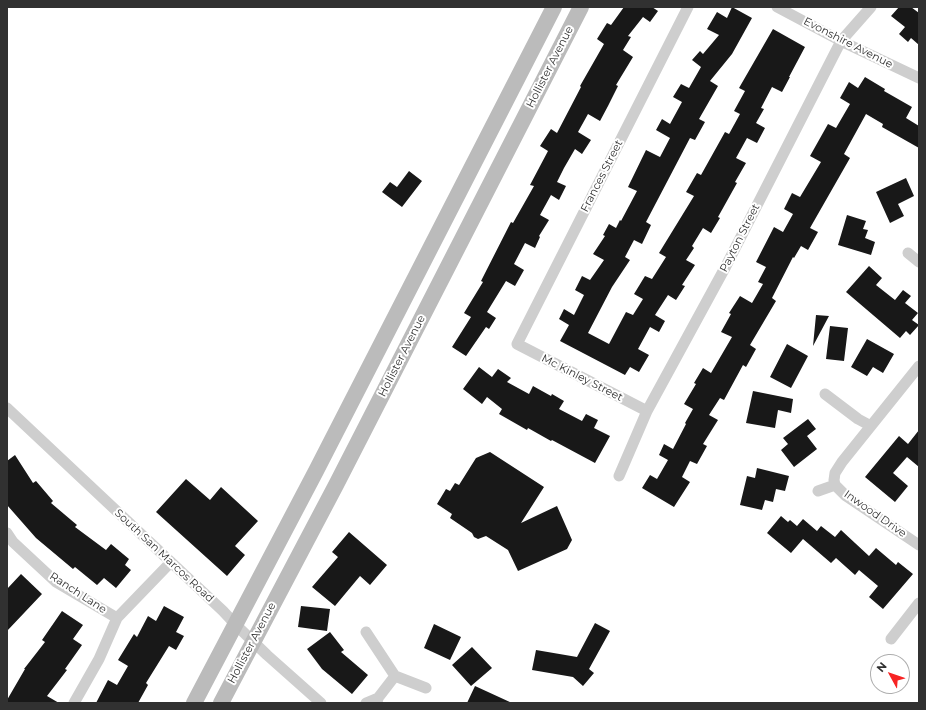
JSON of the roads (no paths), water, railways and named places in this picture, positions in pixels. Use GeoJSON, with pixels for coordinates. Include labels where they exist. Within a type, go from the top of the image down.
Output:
{"type":"FeatureCollection","features":[{"type":"Feature","properties":{"kind":"main road","name":"Hollister Avenue"},"geometry":{"type":"LineString","coordinates":[[194,703],[236,625],[554,7]]}},
{"type":"Feature","properties":{"kind":"main road","name":"Hollister Avenue"},"geometry":{"type":"LineString","coordinates":[[221,703],[343,472],[581,7]]}},
{"type":"Feature","properties":{"kind":"street","name":"Frances Street"},"geometry":{"type":"LineString","coordinates":[[517,344],[688,7]]}},
{"type":"Feature","properties":{"kind":"street","name":"Evonshire Avenue"},"geometry":{"type":"LineString","coordinates":[[777,7],[841,41],[919,78]]}},
{"type":"Feature","properties":{"kind":"street","name":"Payton Street"},"geometry":{"type":"LineString","coordinates":[[619,476],[647,411],[726,266],[841,41],[871,7]]}},
{"type":"Feature","properties":{"kind":"street"},"geometry":{"type":"LineString","coordinates":[[908,253],[919,262]]}},
{"type":"Feature","properties":{"kind":"street","name":"Mc Kinley Street"},"geometry":{"type":"LineString","coordinates":[[517,344],[647,411]]}},
{"type":"Feature","properties":{"kind":"street"},"geometry":{"type":"LineString","coordinates":[[818,492],[834,483],[835,473],[842,462],[919,366]]}},
{"type":"Feature","properties":{"kind":"street"},"geometry":{"type":"LineString","coordinates":[[825,394],[858,419],[870,426]]}},
{"type":"Feature","properties":{"kind":"street","name":"South San Marcos Road"},"geometry":{"type":"LineString","coordinates":[[7,408],[253,641],[322,703]]}},
{"type":"Feature","properties":{"kind":"street","name":"Inwood Drive"},"geometry":{"type":"LineString","coordinates":[[834,483],[846,496],[919,545]]}},
{"type":"Feature","properties":{"kind":"street","name":"Ranch Lane"},"geometry":{"type":"LineString","coordinates":[[9,541],[56,582],[117,618]]}},
{"type":"Feature","properties":{"kind":"street"},"geometry":{"type":"LineString","coordinates":[[74,703],[99,659],[117,618],[170,562]]}},
{"type":"Feature","properties":{"kind":"street"},"geometry":{"type":"LineString","coordinates":[[891,639],[919,603]]}},
{"type":"Feature","properties":{"kind":"street"},"geometry":{"type":"LineString","coordinates":[[366,632],[395,676],[426,688]]}},
{"type":"Feature","properties":{"kind":"street"},"geometry":{"type":"LineString","coordinates":[[366,703],[377,700],[395,676]]}}]}
